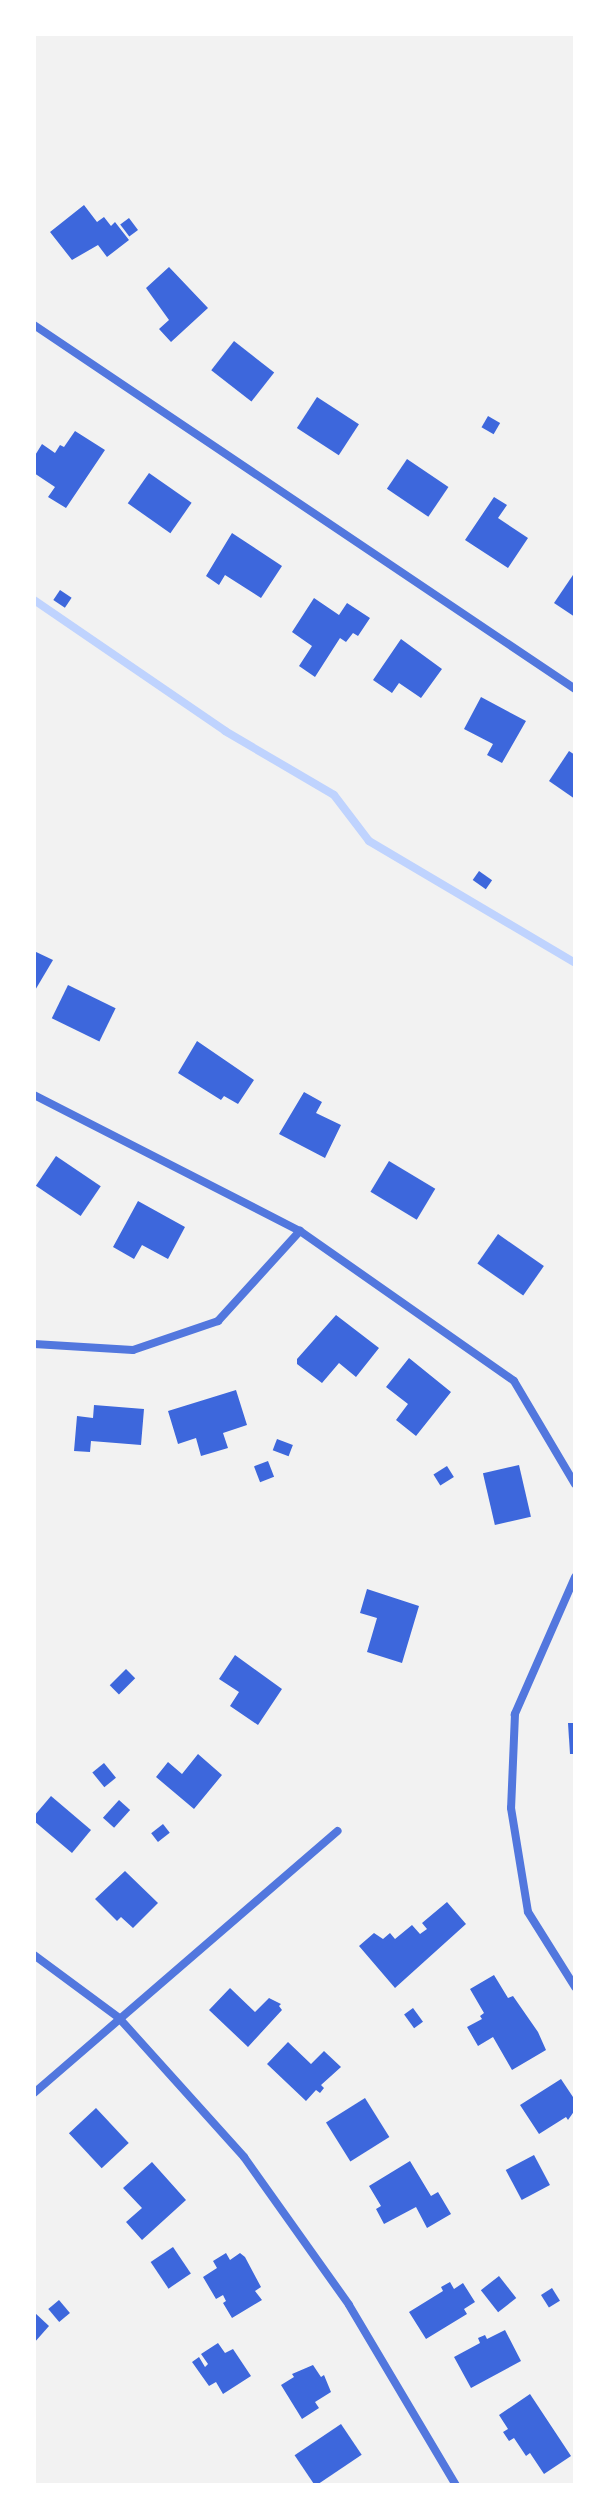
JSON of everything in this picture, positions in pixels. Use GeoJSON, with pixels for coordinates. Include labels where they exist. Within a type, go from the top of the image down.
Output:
{"type":"FeatureCollection","features":[{"type":"Feature","properties":{"kind":"street"},"geometry":{"type":"LineString","coordinates":[[34,325],[575,689]]}},
{"type":"Feature","properties":{"kind":"street"},"geometry":{"type":"LineString","coordinates":[[34,1095],[300,1231],[514,1381],[575,1484]]}},
{"type":"Feature","properties":{"kind":"street"},"geometry":{"type":"LineString","coordinates":[[34,1344],[133,1350],[218,1321],[300,1231]]}},
{"type":"Feature","properties":{"kind":"street"},"geometry":{"type":"LineString","coordinates":[[575,1577],[515,1714],[511,1808],[528,1912],[575,1987]]}},
{"type":"Feature","properties":{"kind":"street"},"geometry":{"type":"LineString","coordinates":[[34,2093],[338,1831]]}},
{"type":"Feature","properties":{"kind":"street"},"geometry":{"type":"LineString","coordinates":[[34,1955],[119,2018],[244,2157],[349,2305],[456,2485]]}},
{"type":"Feature","properties":{"kind":"building"},"geometry":{"type":"Polygon","coordinates":[[[84,205],[97,222],[104,217],[111,226],[115,222],[129,240],[107,257],[98,245],[72,260],[50,232],[84,205]]]}},
{"type":"Feature","properties":{"kind":"building"},"geometry":{"type":"Polygon","coordinates":[[[129,218],[138,230],[129,237],[120,225],[129,218]]]}},
{"type":"Feature","properties":{"kind":"building"},"geometry":{"type":"Polygon","coordinates":[[[169,267],[208,308],[171,342],[159,329],[169,320],[146,288],[169,267]]]}},
{"type":"Feature","properties":{"kind":"building"},"geometry":{"type":"Polygon","coordinates":[[[234,341],[274,372],[251,402],[211,370],[234,341]]]}},
{"type":"Feature","properties":{"kind":"building"},"geometry":{"type":"Polygon","coordinates":[[[317,397],[359,424],[339,455],[297,428],[317,397]]]}},
{"type":"Feature","properties":{"kind":"building"},"geometry":{"type":"Polygon","coordinates":[[[488,416],[500,423],[494,434],[482,427],[488,416]]]}},
{"type":"Feature","properties":{"kind":"building"},"geometry":{"type":"Polygon","coordinates":[[[75,431],[105,450],[66,508],[48,497],[55,487],[34,473],[34,457],[42,444],[55,453],[60,445],[64,447],[75,431]]]}},
{"type":"Feature","properties":{"kind":"building"},"geometry":{"type":"Polygon","coordinates":[[[407,459],[448,487],[428,517],[387,489],[407,459]]]}},
{"type":"Feature","properties":{"kind":"building"},"geometry":{"type":"Polygon","coordinates":[[[149,473],[192,503],[170,533],[128,503],[149,473]]]}},
{"type":"Feature","properties":{"kind":"building"},"geometry":{"type":"Polygon","coordinates":[[[494,497],[507,505],[498,518],[528,538],[508,568],[465,540],[494,497]]]}},
{"type":"Feature","properties":{"kind":"building"},"geometry":{"type":"Polygon","coordinates":[[[232,533],[282,566],[261,598],[225,575],[219,585],[206,576],[232,533]]]}},
{"type":"Feature","properties":{"kind":"building"},"geometry":{"type":"Polygon","coordinates":[[[575,572],[575,617],[554,603],[575,572]]]}},
{"type":"Feature","properties":{"kind":"building"},"geometry":{"type":"Polygon","coordinates":[[[60,590],[72,598],[65,608],[53,600],[60,590]]]}},
{"type":"Feature","properties":{"kind":"building"},"geometry":{"type":"Polygon","coordinates":[[[314,598],[339,615],[347,603],[370,618],[358,636],[353,633],[346,642],[340,638],[315,677],[299,666],[312,646],[292,632],[314,598]]]}},
{"type":"Feature","properties":{"kind":"building"},"geometry":{"type":"Polygon","coordinates":[[[401,639],[442,669],[421,698],[399,683],[392,693],[373,680],[401,639]]]}},
{"type":"Feature","properties":{"kind":"building"},"geometry":{"type":"Polygon","coordinates":[[[481,697],[526,721],[502,763],[487,755],[493,744],[464,729],[481,697]]]}},
{"type":"Feature","properties":{"kind":"building"},"geometry":{"type":"Polygon","coordinates":[[[569,751],[575,755],[575,799],[549,781],[569,751]]]}},
{"type":"Feature","properties":{"kind":"building"},"geometry":{"type":"Polygon","coordinates":[[[479,871],[492,880],[486,889],[473,880],[479,871]]]}},
{"type":"Feature","properties":{"kind":"building"},"geometry":{"type":"Polygon","coordinates":[[[34,951],[53,960],[34,992],[34,951]]]}},
{"type":"Feature","properties":{"kind":"building"},"geometry":{"type":"Polygon","coordinates":[[[68,985],[116,1008],[99,1041],[52,1018],[68,985]]]}},
{"type":"Feature","properties":{"kind":"building"},"geometry":{"type":"Polygon","coordinates":[[[197,1041],[254,1080],[238,1104],[224,1096],[221,1100],[178,1073],[197,1041]]]}},
{"type":"Feature","properties":{"kind":"building"},"geometry":{"type":"Polygon","coordinates":[[[304,1092],[322,1102],[316,1113],[341,1125],[325,1158],[279,1134],[304,1092]]]}},
{"type":"Feature","properties":{"kind":"building"},"geometry":{"type":"Polygon","coordinates":[[[56,1156],[101,1186],[81,1216],[36,1186],[56,1156]]]}},
{"type":"Feature","properties":{"kind":"building"},"geometry":{"type":"Polygon","coordinates":[[[389,1161],[435,1189],[417,1220],[370,1192],[389,1161]]]}},
{"type":"Feature","properties":{"kind":"building"},"geometry":{"type":"Polygon","coordinates":[[[138,1201],[185,1227],[168,1259],[142,1245],[134,1259],[113,1247],[138,1201]]]}},
{"type":"Feature","properties":{"kind":"building"},"geometry":{"type":"Polygon","coordinates":[[[498,1234],[544,1266],[523,1296],[477,1263],[498,1234]]]}},
{"type":"Feature","properties":{"kind":"building"},"geometry":{"type":"Polygon","coordinates":[[[336,1315],[379,1348],[356,1377],[339,1363],[322,1383],[297,1364],[297,1359],[336,1315]]]}},
{"type":"Feature","properties":{"kind":"building"},"geometry":{"type":"Polygon","coordinates":[[[409,1358],[451,1392],[416,1436],[396,1420],[408,1404],[386,1387],[409,1358]]]}},
{"type":"Feature","properties":{"kind":"building"},"geometry":{"type":"Polygon","coordinates":[[[236,1390],[247,1425],[223,1433],[228,1448],[201,1456],[196,1438],[178,1444],[168,1411],[236,1390]]]}},
{"type":"Feature","properties":{"kind":"building"},"geometry":{"type":"Polygon","coordinates":[[[94,1405],[144,1409],[141,1445],[91,1441],[90,1452],[74,1451],[77,1416],[93,1418],[94,1405]]]}},
{"type":"Feature","properties":{"kind":"building"},"geometry":{"type":"Polygon","coordinates":[[[277,1439],[293,1445],[289,1456],[273,1450],[277,1439]]]}},
{"type":"Feature","properties":{"kind":"building"},"geometry":{"type":"Polygon","coordinates":[[[268,1461],[274,1477],[260,1482],[254,1466],[268,1461]]]}},
{"type":"Feature","properties":{"kind":"building"},"geometry":{"type":"Polygon","coordinates":[[[519,1465],[531,1517],[495,1525],[483,1473],[519,1465]]]}},
{"type":"Feature","properties":{"kind":"building"},"geometry":{"type":"Polygon","coordinates":[[[447,1466],[454,1477],[440,1486],[433,1474],[447,1466]]]}},
{"type":"Feature","properties":{"kind":"building"},"geometry":{"type":"Polygon","coordinates":[[[367,1589],[419,1606],[402,1663],[367,1652],[377,1618],[360,1613],[367,1589]]]}},
{"type":"Feature","properties":{"kind":"building"},"geometry":{"type":"Polygon","coordinates":[[[235,1655],[282,1689],[258,1725],[230,1706],[239,1692],[219,1679],[235,1655]]]}},
{"type":"Feature","properties":{"kind":"building"},"geometry":{"type":"Polygon","coordinates":[[[126,1669],[135,1678],[119,1694],[110,1685],[126,1669]]]}},
{"type":"Feature","properties":{"kind":"building"},"geometry":{"type":"Polygon","coordinates":[[[568,1723],[575,1723],[575,1754],[570,1754],[568,1723]]]}},
{"type":"Feature","properties":{"kind":"building"},"geometry":{"type":"Polygon","coordinates":[[[198,1754],[222,1775],[194,1809],[156,1777],[168,1762],[182,1774],[198,1754]]]}},
{"type":"Feature","properties":{"kind":"building"},"geometry":{"type":"Polygon","coordinates":[[[104,1763],[116,1778],[104,1787],[92,1772],[104,1763]]]}},
{"type":"Feature","properties":{"kind":"building"},"geometry":{"type":"Polygon","coordinates":[[[51,1796],[91,1830],[72,1853],[34,1821],[34,1816],[51,1796]]]}},
{"type":"Feature","properties":{"kind":"building"},"geometry":{"type":"Polygon","coordinates":[[[119,1800],[130,1810],[114,1828],[103,1818],[119,1800]]]}},
{"type":"Feature","properties":{"kind":"building"},"geometry":{"type":"Polygon","coordinates":[[[163,1824],[170,1833],[158,1842],[151,1833],[163,1824]]]}},
{"type":"Feature","properties":{"kind":"building"},"geometry":{"type":"Polygon","coordinates":[[[125,1871],[158,1903],[133,1928],[121,1917],[117,1921],[95,1899],[125,1871]]]}},
{"type":"Feature","properties":{"kind":"building"},"geometry":{"type":"Polygon","coordinates":[[[447,1902],[466,1924],[395,1988],[359,1946],[374,1933],[383,1939],[390,1933],[395,1939],[412,1925],[420,1934],[427,1929],[422,1923],[447,1902]]]}},
{"type":"Feature","properties":{"kind":"building"},"geometry":{"type":"Polygon","coordinates":[[[494,1975],[508,1998],[513,1996],[538,2032],[546,2050],[512,2070],[493,2037],[478,2046],[467,2027],[482,2019],[480,2016],[484,2013],[470,1989],[494,1975]]]}},
{"type":"Feature","properties":{"kind":"building"},"geometry":{"type":"Polygon","coordinates":[[[230,1988],[255,2012],[269,1998],[281,2004],[282,2010],[248,2047],[209,2010],[230,1988]]]}},
{"type":"Feature","properties":{"kind":"building"},"geometry":{"type":"Polygon","coordinates":[[[413,2008],[423,2022],[414,2028],[404,2014],[413,2008]]]}},
{"type":"Feature","properties":{"kind":"building"},"geometry":{"type":"Polygon","coordinates":[[[288,2042],[311,2064],[324,2051],[341,2067],[321,2085],[324,2088],[320,2093],[316,2090],[306,2101],[267,2064],[288,2042]]]}},
{"type":"Feature","properties":{"kind":"building"},"geometry":{"type":"Polygon","coordinates":[[[561,2079],[575,2100],[575,2110],[568,2120],[566,2117],[539,2134],[520,2105],[561,2079]]]}},
{"type":"Feature","properties":{"kind":"building"},"geometry":{"type":"Polygon","coordinates":[[[365,2098],[389,2137],[350,2161],[326,2122],[365,2098]]]}},
{"type":"Feature","properties":{"kind":"building"},"geometry":{"type":"Polygon","coordinates":[[[96,2108],[129,2143],[102,2168],[69,2133],[96,2108]]]}},
{"type":"Feature","properties":{"kind":"building"},"geometry":{"type":"Polygon","coordinates":[[[534,2155],[550,2185],[522,2200],[506,2170],[534,2155]]]}},
{"type":"Feature","properties":{"kind":"building"},"geometry":{"type":"Polygon","coordinates":[[[410,2161],[431,2196],[438,2192],[451,2214],[427,2228],[416,2207],[384,2224],[376,2209],[381,2206],[369,2186],[410,2161]]]}},
{"type":"Feature","properties":{"kind":"building"},"geometry":{"type":"Polygon","coordinates":[[[152,2162],[186,2200],[142,2240],[126,2222],[142,2208],[123,2188],[152,2162]]]}},
{"type":"Feature","properties":{"kind":"building"},"geometry":{"type":"Polygon","coordinates":[[[173,2247],[191,2274],[169,2289],[151,2262],[173,2247]]]}},
{"type":"Feature","properties":{"kind":"building"},"geometry":{"type":"Polygon","coordinates":[[[226,2253],[230,2260],[240,2253],[245,2257],[261,2287],[255,2291],[262,2300],[232,2318],[223,2303],[226,2301],[223,2295],[216,2299],[203,2277],[217,2268],[213,2261],[226,2253]]]}},
{"type":"Feature","properties":{"kind":"building"},"geometry":{"type":"Polygon","coordinates":[[[499,2276],[516,2298],[498,2312],[481,2290],[499,2276]]]}},
{"type":"Feature","properties":{"kind":"building"},"geometry":{"type":"Polygon","coordinates":[[[450,2282],[454,2289],[463,2283],[475,2302],[464,2309],[467,2314],[426,2339],[409,2312],[443,2291],[441,2287],[450,2282]]]}},
{"type":"Feature","properties":{"kind":"building"},"geometry":{"type":"Polygon","coordinates":[[[552,2288],[560,2301],[549,2308],[541,2295],[552,2288]]]}},
{"type":"Feature","properties":{"kind":"building"},"geometry":{"type":"Polygon","coordinates":[[[59,2300],[70,2313],[59,2322],[48,2309],[59,2300]]]}},
{"type":"Feature","properties":{"kind":"building"},"geometry":{"type":"Polygon","coordinates":[[[34,2312],[49,2326],[34,2343],[34,2312]]]}},
{"type":"Feature","properties":{"kind":"building"},"geometry":{"type":"Polygon","coordinates":[[[505,2330],[521,2361],[471,2388],[454,2357],[480,2343],[478,2338],[485,2335],[487,2339],[505,2330]]]}},
{"type":"Feature","properties":{"kind":"building"},"geometry":{"type":"Polygon","coordinates":[[[218,2343],[225,2353],[233,2349],[251,2376],[223,2394],[216,2382],[209,2386],[192,2362],[199,2357],[205,2367],[208,2364],[201,2354],[218,2343]]]}},
{"type":"Feature","properties":{"kind":"building"},"geometry":{"type":"Polygon","coordinates":[[[313,2365],[321,2377],[324,2375],[331,2392],[315,2402],[319,2408],[302,2419],[281,2385],[294,2377],[292,2374],[313,2365]]]}},
{"type":"Feature","properties":{"kind":"building"},"geometry":{"type":"Polygon","coordinates":[[[530,2394],[571,2456],[544,2474],[530,2453],[526,2456],[514,2438],[509,2441],[503,2432],[508,2429],[499,2415],[530,2394]]]}},
{"type":"Feature","properties":{"kind":"building"},"geometry":{"type":"Polygon","coordinates":[[[341,2424],[362,2455],[317,2485],[295,2455],[341,2424]]]}},
{"type":"Feature","properties":{"kind":"waterway"},"geometry":{"type":"LineString","coordinates":[[34,600],[225,731],[334,795],[369,841],[575,963]]}}]}
